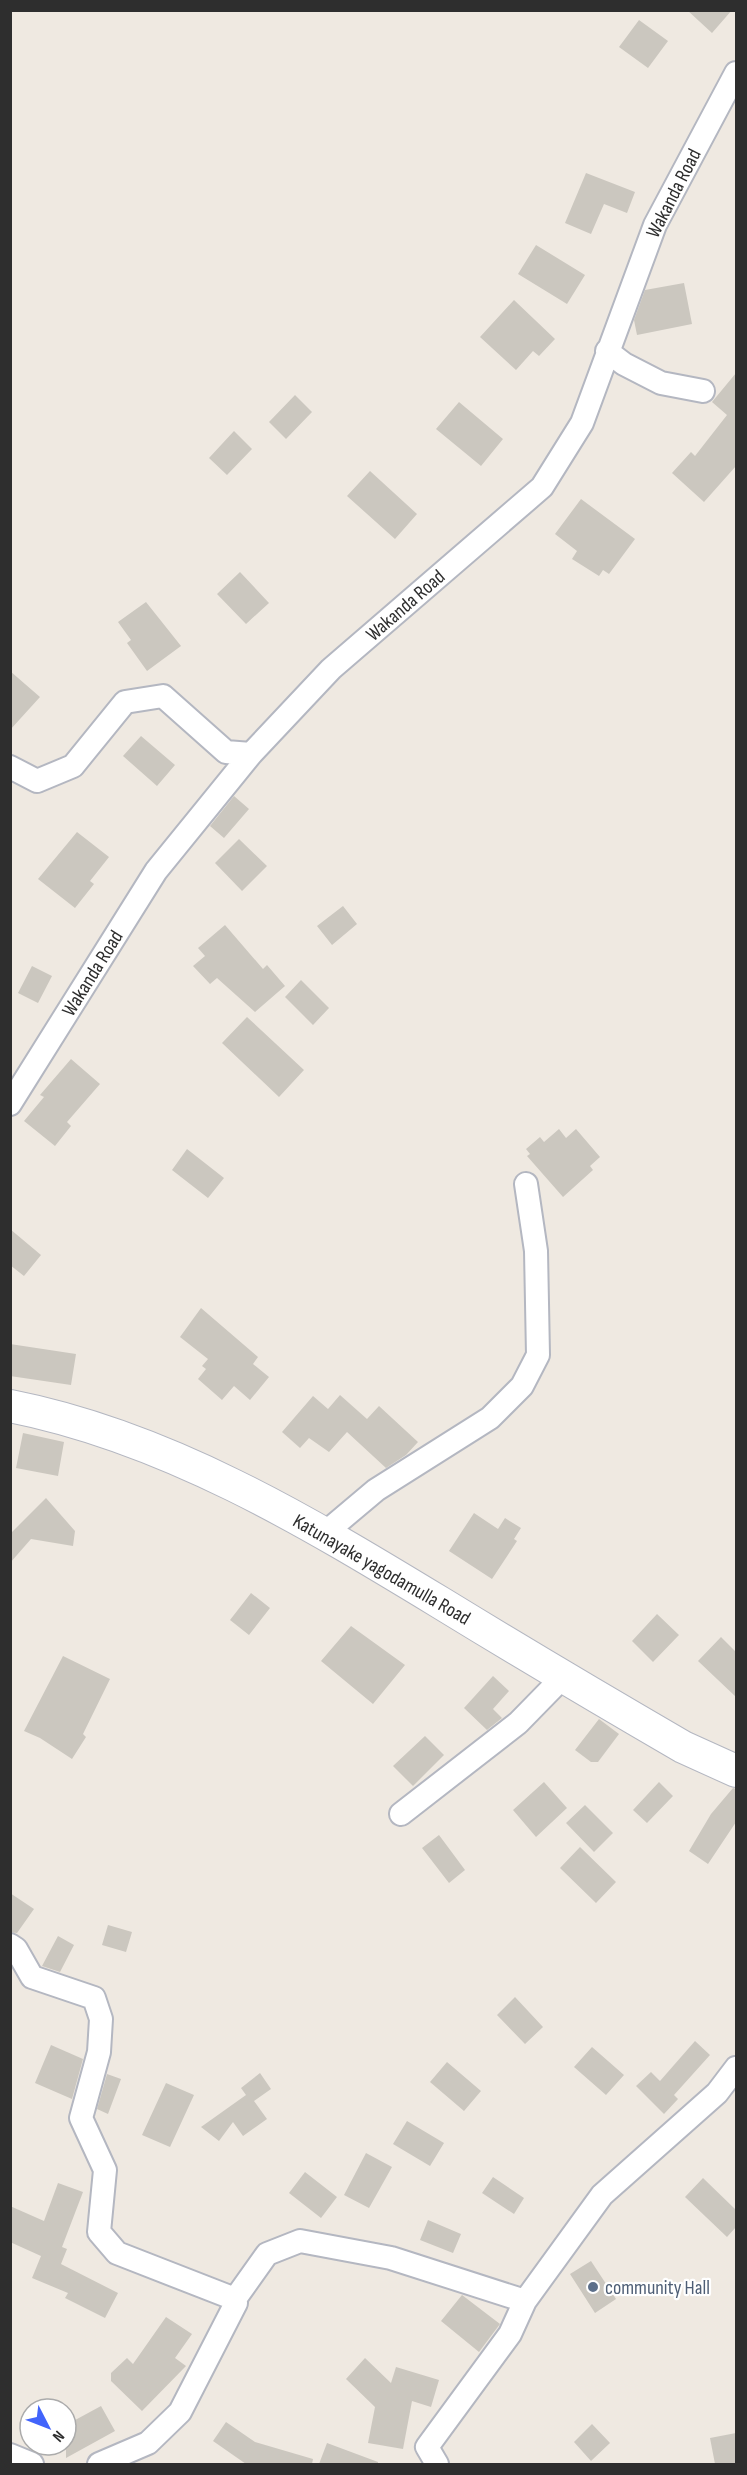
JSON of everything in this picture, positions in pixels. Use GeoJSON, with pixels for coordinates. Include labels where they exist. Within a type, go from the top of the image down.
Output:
{"type":"FeatureCollection","features":[{"type":"Feature","properties":{"kind":"main road","name":"Katunayake yagodamulla Road"},"geometry":{"type":"LineString","coordinates":[[10,1406],[46,1413],[172,1455],[325,1533],[683,1747],[736,1771]]}},
{"type":"Feature","properties":{"kind":"street","name":"Wakanda Road"},"geometry":{"type":"LineString","coordinates":[[10,1104],[156,871],[251,754],[331,669],[542,487],[582,423],[655,225],[736,73]]}},
{"type":"Feature","properties":{"kind":"street"},"geometry":{"type":"LineString","coordinates":[[607,351],[624,364],[661,383],[703,391]]}},
{"type":"Feature","properties":{"kind":"street"},"geometry":{"type":"LineString","coordinates":[[10,767],[37,781],[74,766],[125,702],[163,696],[226,752],[251,754]]}},
{"type":"Feature","properties":{"kind":"street"},"geometry":{"type":"LineString","coordinates":[[325,1533],[376,1490],[490,1418],[522,1386],[538,1355],[536,1251],[526,1184]]}},
{"type":"Feature","properties":{"kind":"street"},"geometry":{"type":"LineString","coordinates":[[401,1814],[518,1723],[563,1677]]}},
{"type":"Feature","properties":{"kind":"street"},"geometry":{"type":"LineString","coordinates":[[10,1945],[16,1949],[32,1977],[94,1998],[101,2019],[99,2052],[81,2118],[105,2170],[99,2232],[117,2253],[235,2299]]}},
{"type":"Feature","properties":{"kind":"street"},"geometry":{"type":"LineString","coordinates":[[437,2464],[428,2447],[510,2334],[525,2301],[602,2195],[717,2093],[736,2068]]}},
{"type":"Feature","properties":{"kind":"street"},"geometry":{"type":"LineString","coordinates":[[99,2464],[148,2443],[180,2412],[236,2303],[235,2299],[267,2254],[300,2241],[391,2258],[525,2301]]}},
{"type":"Feature","properties":{"kind":"street"},"geometry":{"type":"LineString","coordinates":[[10,2455],[32,2464]]}},
{"type":"Feature","properties":{"kind":"building"},"geometry":{"type":"Polygon","coordinates":[[[687,10],[732,10],[712,33],[687,10]]]}},
{"type":"Feature","properties":{"kind":"building"},"geometry":{"type":"Polygon","coordinates":[[[639,20],[668,41],[648,68],[619,47],[639,20]]]}},
{"type":"Feature","properties":{"kind":"building"},"geometry":{"type":"Polygon","coordinates":[[[586,173],[635,192],[627,213],[604,204],[591,234],[565,223],[586,173]]]}},
{"type":"Feature","properties":{"kind":"building"},"geometry":{"type":"Polygon","coordinates":[[[536,245],[585,275],[567,304],[518,274],[536,245]]]}},
{"type":"Feature","properties":{"kind":"building"},"geometry":{"type":"Polygon","coordinates":[[[684,283],[692,324],[637,335],[634,320],[645,290],[684,283]]]}},
{"type":"Feature","properties":{"kind":"building"},"geometry":{"type":"Polygon","coordinates":[[[514,300],[555,339],[539,356],[533,351],[516,370],[480,337],[514,300]]]}},
{"type":"Feature","properties":{"kind":"building"},"geometry":{"type":"Polygon","coordinates":[[[736,373],[736,466],[704,502],[672,473],[691,452],[695,456],[727,415],[712,402],[736,373]]]}},
{"type":"Feature","properties":{"kind":"building"},"geometry":{"type":"Polygon","coordinates":[[[295,395],[312,412],[286,439],[269,422],[295,395]]]}},
{"type":"Feature","properties":{"kind":"building"},"geometry":{"type":"Polygon","coordinates":[[[459,402],[503,439],[481,466],[436,429],[459,402]]]}},
{"type":"Feature","properties":{"kind":"building"},"geometry":{"type":"Polygon","coordinates":[[[234,431],[252,449],[227,475],[209,458],[234,431]]]}},
{"type":"Feature","properties":{"kind":"building"},"geometry":{"type":"Polygon","coordinates":[[[370,471],[417,514],[395,539],[347,496],[370,471]]]}},
{"type":"Feature","properties":{"kind":"building"},"geometry":{"type":"Polygon","coordinates":[[[581,499],[635,539],[609,574],[603,570],[599,576],[572,559],[577,551],[555,534],[581,499]]]}},
{"type":"Feature","properties":{"kind":"building"},"geometry":{"type":"Polygon","coordinates":[[[240,572],[269,603],[246,624],[217,594],[240,572]]]}},
{"type":"Feature","properties":{"kind":"building"},"geometry":{"type":"Polygon","coordinates":[[[146,602],[181,646],[147,671],[127,643],[131,640],[118,622],[146,602]]]}},
{"type":"Feature","properties":{"kind":"building"},"geometry":{"type":"Polygon","coordinates":[[[10,671],[40,697],[10,730],[10,671]]]}},
{"type":"Feature","properties":{"kind":"building"},"geometry":{"type":"Polygon","coordinates":[[[141,736],[175,765],[157,786],[123,756],[141,736]]]}},
{"type":"Feature","properties":{"kind":"building"},"geometry":{"type":"Polygon","coordinates":[[[234,796],[249,809],[224,838],[210,826],[234,796]]]}},
{"type":"Feature","properties":{"kind":"building"},"geometry":{"type":"Polygon","coordinates":[[[77,832],[109,857],[90,881],[94,884],[75,908],[38,879],[77,832]]]}},
{"type":"Feature","properties":{"kind":"building"},"geometry":{"type":"Polygon","coordinates":[[[239,839],[267,866],[242,891],[215,863],[239,839]]]}},
{"type":"Feature","properties":{"kind":"building"},"geometry":{"type":"Polygon","coordinates":[[[343,906],[357,924],[332,945],[317,926],[343,906]]]}},
{"type":"Feature","properties":{"kind":"building"},"geometry":{"type":"Polygon","coordinates":[[[225,925],[263,969],[267,965],[285,986],[255,1012],[217,978],[210,984],[193,966],[205,956],[198,948],[225,925]]]}},
{"type":"Feature","properties":{"kind":"building"},"geometry":{"type":"Polygon","coordinates":[[[32,966],[52,976],[38,1003],[18,993],[32,966]]]}},
{"type":"Feature","properties":{"kind":"building"},"geometry":{"type":"Polygon","coordinates":[[[301,980],[329,1008],[313,1025],[285,997],[301,980]]]}},
{"type":"Feature","properties":{"kind":"building"},"geometry":{"type":"Polygon","coordinates":[[[247,1017],[304,1070],[279,1097],[222,1043],[247,1017]]]}},
{"type":"Feature","properties":{"kind":"building"},"geometry":{"type":"Polygon","coordinates":[[[71,1059],[100,1084],[67,1122],[71,1126],[55,1146],[24,1121],[44,1097],[40,1095],[71,1059]]]}},
{"type":"Feature","properties":{"kind":"building"},"geometry":{"type":"Polygon","coordinates":[[[559,1129],[566,1138],[576,1129],[600,1157],[590,1166],[593,1170],[563,1197],[527,1156],[530,1154],[526,1149],[540,1137],[544,1142],[559,1129]]]}},
{"type":"Feature","properties":{"kind":"building"},"geometry":{"type":"Polygon","coordinates":[[[187,1149],[224,1178],[208,1198],[172,1170],[187,1149]]]}},
{"type":"Feature","properties":{"kind":"building"},"geometry":{"type":"Polygon","coordinates":[[[10,1229],[41,1255],[24,1276],[10,1265],[10,1229]]]}},
{"type":"Feature","properties":{"kind":"building"},"geometry":{"type":"Polygon","coordinates":[[[201,1308],[258,1357],[253,1364],[269,1377],[250,1400],[234,1386],[222,1400],[198,1379],[206,1369],[202,1366],[208,1359],[180,1337],[201,1308]]]}},
{"type":"Feature","properties":{"kind":"building"},"geometry":{"type":"Polygon","coordinates":[[[10,1344],[76,1354],[71,1385],[10,1376],[10,1344]]]}},
{"type":"Feature","properties":{"kind":"building"},"geometry":{"type":"Polygon","coordinates":[[[340,1395],[367,1419],[379,1406],[418,1442],[406,1455],[386,1468],[347,1432],[329,1452],[309,1438],[300,1448],[282,1432],[313,1396],[328,1409],[340,1395]]]}},
{"type":"Feature","properties":{"kind":"building"},"geometry":{"type":"Polygon","coordinates":[[[23,1433],[64,1442],[58,1476],[16,1468],[23,1433]]]}},
{"type":"Feature","properties":{"kind":"building"},"geometry":{"type":"Polygon","coordinates":[[[46,1498],[75,1531],[73,1546],[31,1539],[10,1563],[10,1534],[46,1498]]]}},
{"type":"Feature","properties":{"kind":"building"},"geometry":{"type":"Polygon","coordinates":[[[474,1513],[498,1529],[505,1518],[521,1528],[514,1539],[517,1541],[492,1579],[449,1551],[474,1513]]]}},
{"type":"Feature","properties":{"kind":"building"},"geometry":{"type":"Polygon","coordinates":[[[251,1593],[270,1608],[249,1635],[230,1620],[251,1593]]]}},
{"type":"Feature","properties":{"kind":"building"},"geometry":{"type":"Polygon","coordinates":[[[657,1614],[679,1635],[653,1662],[632,1641],[657,1614]]]}},
{"type":"Feature","properties":{"kind":"building"},"geometry":{"type":"Polygon","coordinates":[[[351,1626],[405,1665],[373,1704],[321,1661],[351,1626]]]}},
{"type":"Feature","properties":{"kind":"building"},"geometry":{"type":"Polygon","coordinates":[[[721,1637],[736,1652],[736,1697],[698,1661],[721,1637]]]}},
{"type":"Feature","properties":{"kind":"building"},"geometry":{"type":"Polygon","coordinates":[[[63,1656],[110,1679],[83,1734],[86,1737],[72,1759],[40,1738],[24,1731],[63,1656]]]}},
{"type":"Feature","properties":{"kind":"building"},"geometry":{"type":"Polygon","coordinates":[[[493,1676],[509,1691],[493,1709],[502,1718],[487,1730],[464,1708],[493,1676]]]}},
{"type":"Feature","properties":{"kind":"building"},"geometry":{"type":"Polygon","coordinates":[[[599,1719],[619,1734],[598,1762],[591,1762],[575,1750],[599,1719]]]}},
{"type":"Feature","properties":{"kind":"building"},"geometry":{"type":"Polygon","coordinates":[[[425,1736],[444,1755],[413,1786],[393,1766],[425,1736]]]}},
{"type":"Feature","properties":{"kind":"building"},"geometry":{"type":"Polygon","coordinates":[[[544,1782],[567,1808],[536,1837],[513,1810],[544,1782]]]}},
{"type":"Feature","properties":{"kind":"building"},"geometry":{"type":"Polygon","coordinates":[[[659,1782],[673,1796],[647,1823],[633,1810],[659,1782]]]}},
{"type":"Feature","properties":{"kind":"building"},"geometry":{"type":"Polygon","coordinates":[[[733,1788],[736,1789],[736,1822],[708,1864],[689,1851],[711,1814],[733,1788]]]}},
{"type":"Feature","properties":{"kind":"building"},"geometry":{"type":"Polygon","coordinates":[[[585,1805],[613,1833],[594,1852],[566,1823],[585,1805]]]}},
{"type":"Feature","properties":{"kind":"building"},"geometry":{"type":"Polygon","coordinates":[[[439,1835],[465,1870],[449,1883],[422,1848],[439,1835]]]}},
{"type":"Feature","properties":{"kind":"building"},"geometry":{"type":"Polygon","coordinates":[[[580,1847],[616,1882],[596,1903],[560,1868],[580,1847]]]}},
{"type":"Feature","properties":{"kind":"building"},"geometry":{"type":"Polygon","coordinates":[[[10,1893],[34,1909],[17,1933],[10,1932],[10,1893]]]}},
{"type":"Feature","properties":{"kind":"building"},"geometry":{"type":"Polygon","coordinates":[[[108,1925],[132,1932],[126,1952],[102,1945],[108,1925]]]}},
{"type":"Feature","properties":{"kind":"building"},"geometry":{"type":"Polygon","coordinates":[[[58,1936],[74,1945],[60,1972],[42,1966],[58,1936]]]}},
{"type":"Feature","properties":{"kind":"building"},"geometry":{"type":"Polygon","coordinates":[[[515,1997],[543,2027],[525,2044],[497,2015],[515,1997]]]}},
{"type":"Feature","properties":{"kind":"building"},"geometry":{"type":"Polygon","coordinates":[[[695,2041],[710,2055],[674,2095],[678,2099],[664,2114],[636,2086],[651,2072],[660,2081],[695,2041]]]}},
{"type":"Feature","properties":{"kind":"building"},"geometry":{"type":"Polygon","coordinates":[[[51,2045],[83,2059],[72,2099],[35,2083],[51,2045]]]}},
{"type":"Feature","properties":{"kind":"building"},"geometry":{"type":"Polygon","coordinates":[[[592,2047],[624,2075],[606,2095],[574,2067],[592,2047]]]}},
{"type":"Feature","properties":{"kind":"building"},"geometry":{"type":"Polygon","coordinates":[[[447,2062],[481,2091],[464,2111],[430,2082],[447,2062]]]}},
{"type":"Feature","properties":{"kind":"building"},"geometry":{"type":"Polygon","coordinates":[[[260,2073],[271,2089],[254,2101],[267,2119],[243,2136],[233,2122],[219,2141],[201,2127],[246,2095],[241,2088],[260,2073]]]}},
{"type":"Feature","properties":{"kind":"building"},"geometry":{"type":"Polygon","coordinates":[[[107,2074],[121,2079],[108,2114],[97,2109],[107,2074]]]}},
{"type":"Feature","properties":{"kind":"building"},"geometry":{"type":"Polygon","coordinates":[[[166,2083],[194,2095],[170,2147],[142,2135],[166,2083]]]}},
{"type":"Feature","properties":{"kind":"building"},"geometry":{"type":"Polygon","coordinates":[[[407,2121],[444,2143],[430,2166],[393,2144],[407,2121]]]}},
{"type":"Feature","properties":{"kind":"building"},"geometry":{"type":"Polygon","coordinates":[[[366,2153],[392,2167],[369,2208],[344,2195],[366,2153]]]}},
{"type":"Feature","properties":{"kind":"building"},"geometry":{"type":"Polygon","coordinates":[[[305,2172],[337,2197],[321,2218],[289,2193],[305,2172]]]}},
{"type":"Feature","properties":{"kind":"building"},"geometry":{"type":"Polygon","coordinates":[[[493,2177],[524,2198],[514,2214],[482,2193],[493,2177]]]}},
{"type":"Feature","properties":{"kind":"building"},"geometry":{"type":"Polygon","coordinates":[[[703,2178],[736,2210],[736,2227],[727,2237],[685,2197],[703,2178]]]}},
{"type":"Feature","properties":{"kind":"building"},"geometry":{"type":"Polygon","coordinates":[[[58,2183],[83,2192],[62,2247],[67,2249],[61,2264],[118,2293],[105,2318],[65,2298],[68,2293],[32,2278],[41,2256],[10,2242],[10,2206],[44,2221],[58,2183]]]}},
{"type":"Feature","properties":{"kind":"building"},"geometry":{"type":"Polygon","coordinates":[[[428,2220],[461,2234],[453,2253],[420,2240],[428,2220]]]}},
{"type":"Feature","properties":{"kind":"building","name":"community Hall"},"geometry":{"type":"Polygon","coordinates":[[[591,2261],[616,2299],[595,2313],[570,2274],[591,2261]]]}},
{"type":"Feature","properties":{"kind":"building"},"geometry":{"type":"Polygon","coordinates":[[[462,2295],[500,2324],[479,2352],[441,2321],[462,2295]]]}},
{"type":"Feature","properties":{"kind":"building"},"geometry":{"type":"Polygon","coordinates":[[[166,2317],[192,2334],[175,2358],[186,2366],[142,2411],[111,2381],[111,2373],[127,2358],[133,2364],[166,2317]]]}},
{"type":"Feature","properties":{"kind":"building"},"geometry":{"type":"Polygon","coordinates":[[[365,2358],[391,2383],[396,2367],[439,2380],[431,2407],[412,2401],[403,2449],[368,2443],[375,2407],[346,2379],[365,2358]]]}},
{"type":"Feature","properties":{"kind":"building"},"geometry":{"type":"Polygon","coordinates":[[[101,2406],[115,2431],[78,2451],[78,2418],[101,2406]]]}},
{"type":"Feature","properties":{"kind":"building"},"geometry":{"type":"Polygon","coordinates":[[[226,2422],[255,2442],[313,2459],[312,2464],[246,2464],[213,2441],[226,2422]]]}},
{"type":"Feature","properties":{"kind":"building"},"geometry":{"type":"Polygon","coordinates":[[[592,2424],[610,2443],[591,2461],[574,2442],[592,2424]]]}},
{"type":"Feature","properties":{"kind":"building"},"geometry":{"type":"Polygon","coordinates":[[[736,2433],[736,2464],[715,2464],[710,2438],[736,2433]]]}},
{"type":"Feature","properties":{"kind":"building"},"geometry":{"type":"Polygon","coordinates":[[[327,2443],[378,2462],[378,2464],[319,2464],[327,2443]]]}},
{"type":"Feature","properties":{"kind":"place","name":"community Hall"},"geometry":{"type":"Point","coordinates":[593,2287]}}]}
